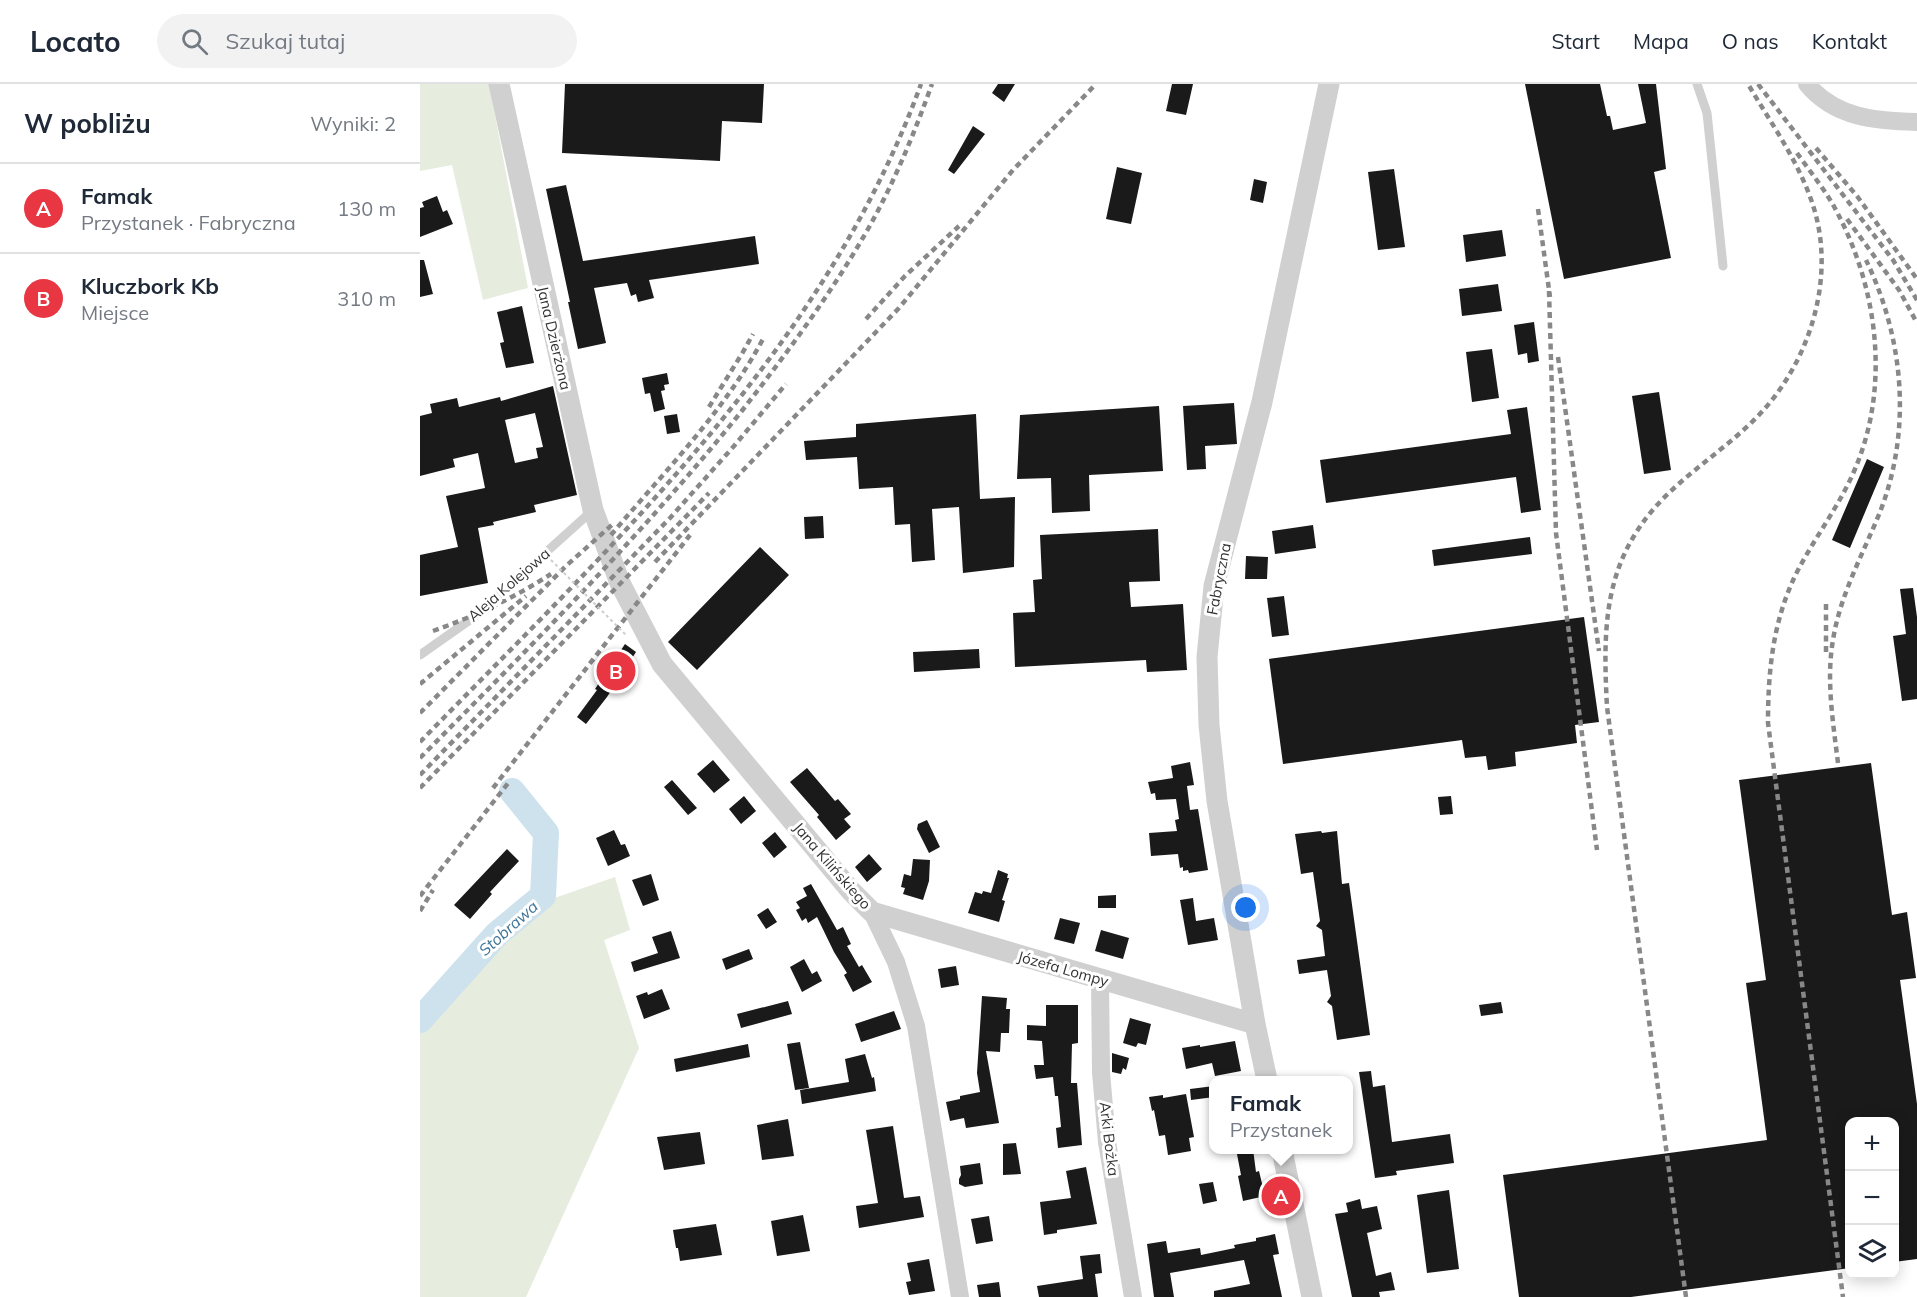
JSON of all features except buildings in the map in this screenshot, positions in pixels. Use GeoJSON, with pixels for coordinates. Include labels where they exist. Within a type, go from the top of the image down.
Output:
{"type":"FeatureCollection","features":[{"type":"Feature","properties":{"kind":"street","name":"Jana Dzierżona"},"geometry":{"type":"LineString","coordinates":[[499,84],[593,510],[622,588]]}},
{"type":"Feature","properties":{"kind":"street","name":"Fabryczna"},"geometry":{"type":"LineString","coordinates":[[1266,1076],[1255,1024],[1217,801],[1209,725],[1207,657],[1214,586],[1262,402],[1329,84]]}},
{"type":"Feature","properties":{"kind":"street"},"geometry":{"type":"LineString","coordinates":[[1807,84],[1815,93],[1838,109],[1863,118],[1917,122]]}},
{"type":"Feature","properties":{"kind":"street","name":"Jana Kilińskiego"},"geometry":{"type":"LineString","coordinates":[[622,588],[662,664],[851,891],[872,912],[896,962],[916,1026],[960,1297]]}},
{"type":"Feature","properties":{"kind":"street","name":"Józefa Lompy"},"geometry":{"type":"LineString","coordinates":[[872,912],[1255,1024]]}},
{"type":"Feature","properties":{"kind":"street","name":"Arki Bożka"},"geometry":{"type":"LineString","coordinates":[[1100,980],[1101,1072],[1107,1142],[1133,1297]]}},
{"type":"Feature","properties":{"kind":"street"},"geometry":{"type":"LineString","coordinates":[[1282,1154],[1312,1297]]}},
{"type":"Feature","properties":{"kind":"lane"},"geometry":{"type":"LineString","coordinates":[[1697,84],[1707,113],[1723,266]]}},
{"type":"Feature","properties":{"kind":"lane","name":"Aleja Kolejowa"},"geometry":{"type":"LineString","coordinates":[[420,655],[474,617],[593,510]]}},
{"type":"Feature","properties":{"kind":"path"},"geometry":{"type":"LineString","coordinates":[[550,560],[627,636]]}},
{"type":"Feature","properties":{"kind":"shaded area"},"geometry":{"type":"Polygon","coordinates":[[[420,84],[489,84],[528,288],[483,300],[452,165],[420,171],[420,84]]]}},
{"type":"Feature","properties":{"kind":"shaded area"},"geometry":{"type":"Polygon","coordinates":[[[615,877],[630,930],[604,940],[639,1048],[526,1297],[420,1297],[420,1026],[501,941],[546,901],[615,877]]]}},
{"type":"Feature","properties":{"kind":"waterway","name":"Stobrawa"},"geometry":{"type":"LineString","coordinates":[[420,1020],[497,934],[543,896],[546,833],[512,791]]}},
{"type":"Feature","properties":{"kind":"railway"},"geometry":{"type":"LineString","coordinates":[[420,742],[638,517],[771,357],[829,271],[880,180],[921,84]]}},
{"type":"Feature","properties":{"kind":"railway"},"geometry":{"type":"LineString","coordinates":[[420,758],[625,546],[703,458],[775,368],[824,300],[868,229],[903,158],[932,84]]}},
{"type":"Feature","properties":{"kind":"railway"},"geometry":{"type":"LineString","coordinates":[[655,562],[899,308],[1013,170],[1096,84]]}},
{"type":"Feature","properties":{"kind":"railway"},"geometry":{"type":"LineString","coordinates":[[1686,1297],[1607,707],[1605,663],[1607,619],[1616,576],[1634,536],[1646,518],[1676,487],[1757,417],[1775,396],[1803,348],[1813,322],[1822,267],[1815,212],[1794,162],[1748,84]]}},
{"type":"Feature","properties":{"kind":"railway"},"geometry":{"type":"LineString","coordinates":[[1758,84],[1893,260],[1917,300]]}},
{"type":"Feature","properties":{"kind":"railway"},"geometry":{"type":"LineString","coordinates":[[1816,148],[1857,196],[1917,279]]}},
{"type":"Feature","properties":{"kind":"railway"},"geometry":{"type":"LineString","coordinates":[[1797,153],[1829,198],[1852,244],[1870,307],[1875,340],[1876,373],[1873,405],[1866,438],[1849,482],[1797,572],[1782,608],[1771,665],[1768,703],[1768,723],[1843,1297]]}},
{"type":"Feature","properties":{"kind":"railway"},"geometry":{"type":"LineString","coordinates":[[1538,209],[1550,297]]}},
{"type":"Feature","properties":{"kind":"railway"},"geometry":{"type":"LineString","coordinates":[[1847,219],[1899,290],[1917,323]]}},
{"type":"Feature","properties":{"kind":"railway"},"geometry":{"type":"LineString","coordinates":[[866,319],[905,276],[959,226]]}},
{"type":"Feature","properties":{"kind":"railway"},"geometry":{"type":"LineString","coordinates":[[1838,763],[1830,686],[1831,655],[1836,623],[1846,591],[1880,512],[1890,481],[1897,449],[1900,417],[1896,353],[1889,321],[1866,260]]}},
{"type":"Feature","properties":{"kind":"railway"},"geometry":{"type":"LineString","coordinates":[[1549,291],[1556,533],[1597,850]]}},
{"type":"Feature","properties":{"kind":"railway"},"geometry":{"type":"LineString","coordinates":[[709,407],[753,334]]}},
{"type":"Feature","properties":{"kind":"railway"},"geometry":{"type":"LineString","coordinates":[[611,535],[712,416],[763,339]]}},
{"type":"Feature","properties":{"kind":"railway"},"geometry":{"type":"LineString","coordinates":[[1558,357],[1599,651]]}},
{"type":"Feature","properties":{"kind":"railway"},"geometry":{"type":"LineString","coordinates":[[420,775],[670,518],[786,384]]}},
{"type":"Feature","properties":{"kind":"railway"},"geometry":{"type":"LineString","coordinates":[[420,788],[709,493]]}},
{"type":"Feature","properties":{"kind":"railway"},"geometry":{"type":"LineString","coordinates":[[420,713],[567,565],[614,523]]}},
{"type":"Feature","properties":{"kind":"railway"},"geometry":{"type":"LineString","coordinates":[[493,788],[690,535]]}},
{"type":"Feature","properties":{"kind":"railway"},"geometry":{"type":"LineString","coordinates":[[433,631],[494,606],[551,574]]}},
{"type":"Feature","properties":{"kind":"railway"},"geometry":{"type":"LineString","coordinates":[[420,684],[526,596]]}},
{"type":"Feature","properties":{"kind":"railway"},"geometry":{"type":"LineString","coordinates":[[1826,600],[1826,652]]}},
{"type":"Feature","properties":{"kind":"railway"},"geometry":{"type":"LineString","coordinates":[[420,896],[509,782]]}},
{"type":"Feature","properties":{"kind":"railway"},"geometry":{"type":"LineString","coordinates":[[420,911],[433,890]]}},
{"type":"Feature","properties":{"kind":"place","name":"Kluczbork Kb"},"geometry":{"type":"Point","coordinates":[616,671]}},
{"type":"Feature","properties":{"kind":"place","name":"Famak"},"geometry":{"type":"Point","coordinates":[1281,1196]}}]}
